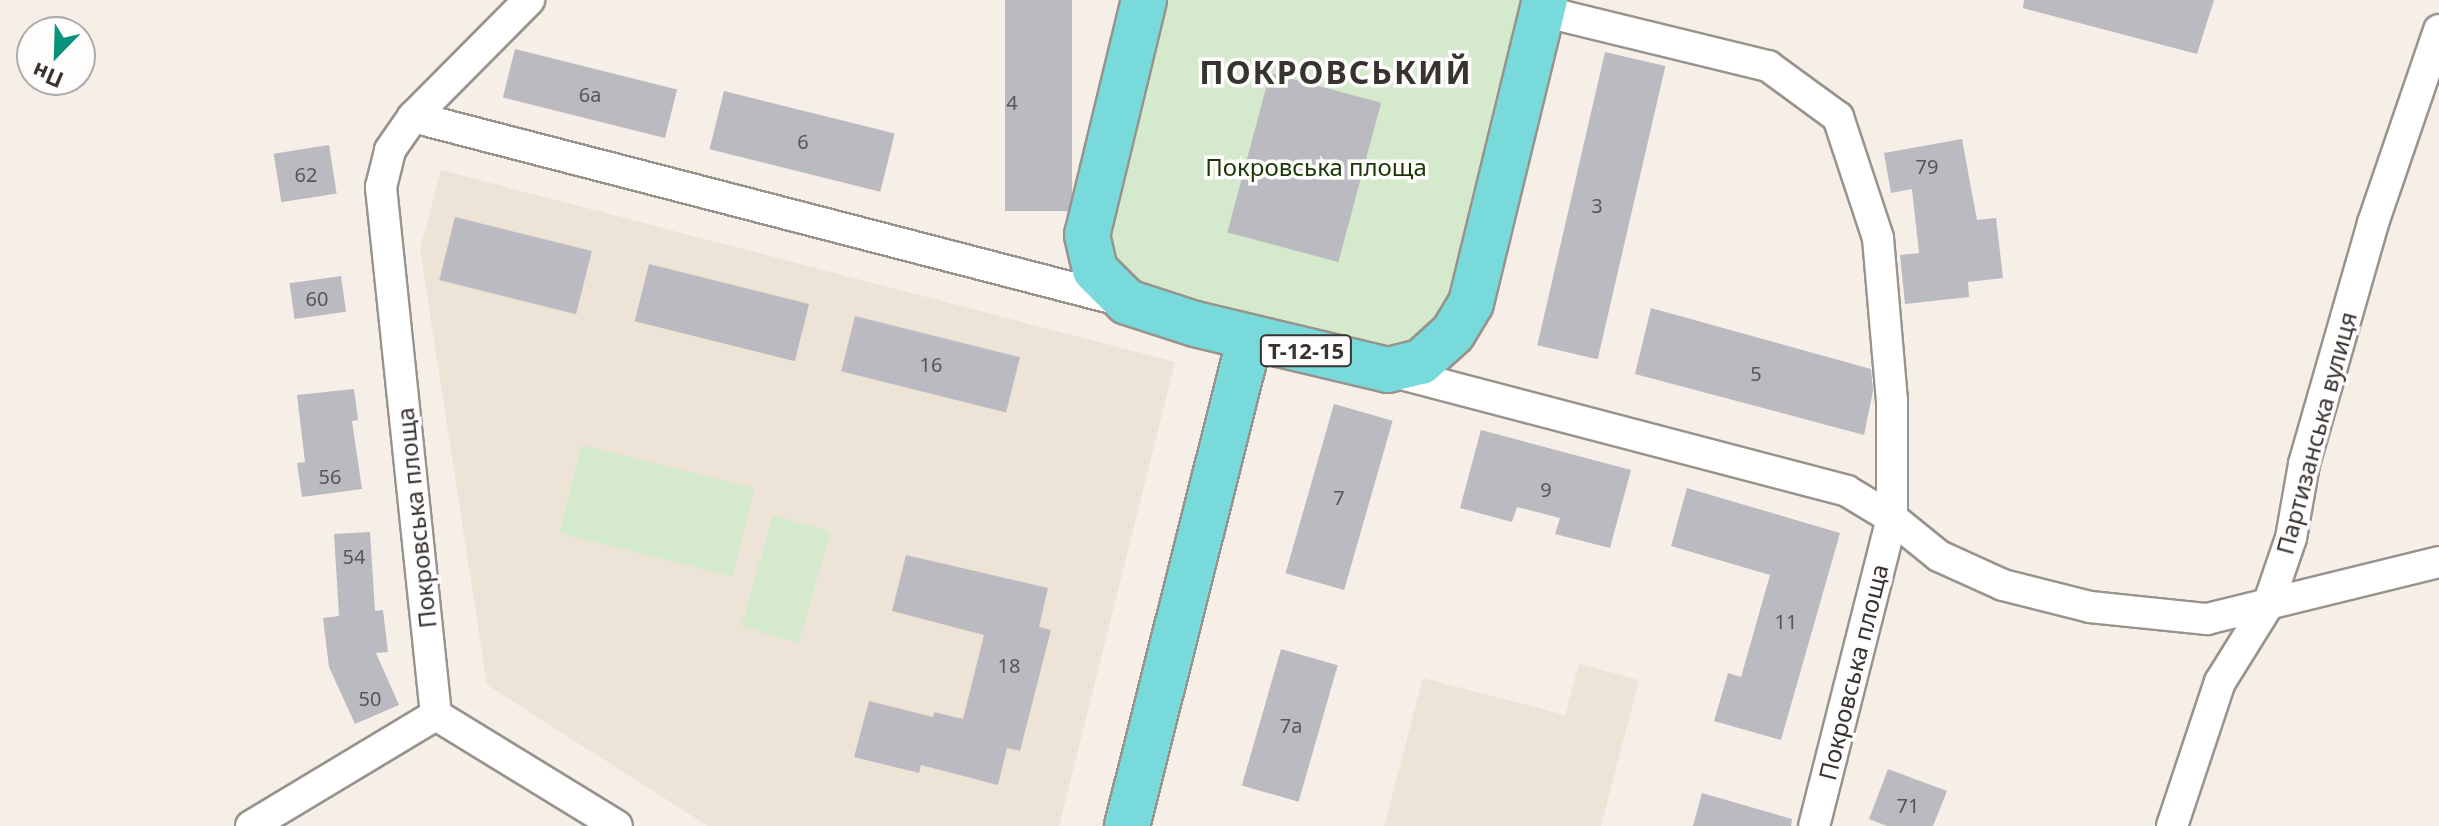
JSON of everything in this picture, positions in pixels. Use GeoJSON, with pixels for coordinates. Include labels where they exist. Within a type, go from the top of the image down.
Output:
{"type":"FeatureCollection","features":[{"type":"Feature","properties":{"kind":"highway","name":"Т-12-15"},"geometry":{"type":"LineString","coordinates":[[1144,0],[1087,235],[1095,270],[1127,302],[1250,337],[1388,370]]}},
{"type":"Feature","properties":{"kind":"highway","name":"Покровська площа"},"geometry":{"type":"LineString","coordinates":[[1388,370],[1421,362],[1453,333],[1471,303],[1544,6]]}},
{"type":"Feature","properties":{"kind":"highway","name":"Т-12-15"},"geometry":{"type":"LineString","coordinates":[[1127,826],[1250,337]]}},
{"type":"Feature","properties":{"kind":"street","name":"Покровська площа"},"geometry":{"type":"LineString","coordinates":[[436,715],[381,187],[390,150],[413,117],[529,0]]}},
{"type":"Feature","properties":{"kind":"street","name":"Покровська площа"},"geometry":{"type":"LineString","coordinates":[[1544,6],[1768,66],[1838,117],[1878,238],[1892,400],[1892,518],[1814,826]]}},
{"type":"Feature","properties":{"kind":"street","name":"Партизанська вулиця"},"geometry":{"type":"LineString","coordinates":[[2172,826],[2220,682],[2268,605],[2291,538],[2304,464],[2373,223],[2439,30]]}},
{"type":"Feature","properties":{"kind":"street"},"geometry":{"type":"LineString","coordinates":[[413,117],[1127,302]]}},
{"type":"Feature","properties":{"kind":"street"},"geometry":{"type":"LineString","coordinates":[[1388,370],[1847,491],[1892,518],[1939,556],[2003,585],[2090,607],[2207,619],[2439,562]]}},
{"type":"Feature","properties":{"kind":"street"},"geometry":{"type":"LineString","coordinates":[[251,826],[436,715],[617,826]]}},
{"type":"Feature","properties":{"kind":"shaded area"},"geometry":{"type":"Polygon","coordinates":[[[441,170],[1175,362],[1059,826],[708,826],[487,685],[420,249],[441,170]]]}},
{"type":"Feature","properties":{"kind":"shaded area"},"geometry":{"type":"Polygon","coordinates":[[[1579,664],[1639,680],[1601,826],[1384,826],[1423,678],[1565,715],[1579,664]]]}},
{"type":"Feature","properties":{"kind":"green space","name":"Покровська площа"},"geometry":{"type":"Polygon","coordinates":[[[1157,0],[1532,0],[1457,298],[1423,336],[1378,355],[1145,294],[1116,258],[1105,218],[1157,0]]]}},
{"type":"Feature","properties":{"kind":"green space"},"geometry":{"type":"Polygon","coordinates":[[[581,445],[755,488],[733,577],[559,533],[581,445]]]}},
{"type":"Feature","properties":{"kind":"green space"},"geometry":{"type":"Polygon","coordinates":[[[773,515],[831,532],[799,643],[741,627],[773,515]]]}},
{"type":"Feature","properties":{"kind":"building"},"geometry":{"type":"Polygon","coordinates":[[[1005,0],[1072,0],[1072,211],[1005,211],[1005,0]]]}},
{"type":"Feature","properties":{"kind":"building"},"geometry":{"type":"Polygon","coordinates":[[[2024,0],[2214,0],[2197,54],[2023,8],[2024,0]]]}},
{"type":"Feature","properties":{"kind":"building"},"geometry":{"type":"Polygon","coordinates":[[[515,49],[677,89],[665,138],[503,98],[515,49]]]}},
{"type":"Feature","properties":{"kind":"building"},"geometry":{"type":"Polygon","coordinates":[[[1605,52],[1665,66],[1598,359],[1537,345],[1605,52]]]}},
{"type":"Feature","properties":{"kind":"building"},"geometry":{"type":"Polygon","coordinates":[[[1270,73],[1381,103],[1338,262],[1227,232],[1270,73]]]}},
{"type":"Feature","properties":{"kind":"building"},"geometry":{"type":"Polygon","coordinates":[[[724,91],[895,134],[880,192],[709,149],[724,91]]]}},
{"type":"Feature","properties":{"kind":"building"},"geometry":{"type":"Polygon","coordinates":[[[1962,139],[1977,220],[1996,218],[2003,278],[1968,282],[1969,297],[1905,304],[1900,255],[1919,253],[1912,189],[1891,193],[1884,153],[1962,139]]]}},
{"type":"Feature","properties":{"kind":"building"},"geometry":{"type":"Polygon","coordinates":[[[329,145],[337,193],[281,202],[274,154],[329,145]]]}},
{"type":"Feature","properties":{"kind":"building"},"geometry":{"type":"Polygon","coordinates":[[[455,217],[592,251],[576,314],[439,280],[455,217]]]}},
{"type":"Feature","properties":{"kind":"building"},"geometry":{"type":"Polygon","coordinates":[[[649,264],[809,304],[795,361],[635,321],[649,264]]]}},
{"type":"Feature","properties":{"kind":"building"},"geometry":{"type":"Polygon","coordinates":[[[341,276],[346,312],[295,319],[290,283],[341,276]]]}},
{"type":"Feature","properties":{"kind":"building"},"geometry":{"type":"Polygon","coordinates":[[[1651,308],[1871,369],[1873,391],[1864,435],[1635,374],[1651,308]]]}},
{"type":"Feature","properties":{"kind":"building"},"geometry":{"type":"Polygon","coordinates":[[[855,316],[1020,357],[1006,412],[841,371],[855,316]]]}},
{"type":"Feature","properties":{"kind":"building"},"geometry":{"type":"Polygon","coordinates":[[[354,389],[358,420],[352,421],[362,489],[302,497],[297,463],[305,462],[297,395],[354,389]]]}},
{"type":"Feature","properties":{"kind":"building"},"geometry":{"type":"Polygon","coordinates":[[[1334,404],[1393,421],[1344,590],[1285,573],[1334,404]]]}},
{"type":"Feature","properties":{"kind":"building"},"geometry":{"type":"Polygon","coordinates":[[[1481,430],[1631,470],[1610,548],[1555,534],[1560,518],[1517,507],[1512,522],[1460,508],[1481,430]]]}},
{"type":"Feature","properties":{"kind":"building"},"geometry":{"type":"Polygon","coordinates":[[[1687,488],[1840,533],[1781,740],[1714,721],[1728,673],[1741,677],[1770,575],[1671,546],[1687,488]]]}},
{"type":"Feature","properties":{"kind":"building"},"geometry":{"type":"Polygon","coordinates":[[[370,532],[375,611],[383,610],[388,652],[376,653],[399,705],[355,724],[329,667],[323,618],[339,616],[334,534],[370,532]]]}},
{"type":"Feature","properties":{"kind":"building"},"geometry":{"type":"Polygon","coordinates":[[[906,555],[1048,588],[1039,627],[1051,630],[1020,751],[1007,748],[998,785],[921,765],[919,773],[854,757],[869,701],[933,717],[934,712],[963,719],[984,635],[892,611],[906,555]]]}},
{"type":"Feature","properties":{"kind":"building"},"geometry":{"type":"Polygon","coordinates":[[[1281,649],[1338,665],[1299,802],[1242,785],[1281,649]]]}},
{"type":"Feature","properties":{"kind":"building"},"geometry":{"type":"Polygon","coordinates":[[[1888,769],[1947,791],[1933,826],[1887,826],[1869,819],[1888,769]]]}},
{"type":"Feature","properties":{"kind":"building"},"geometry":{"type":"Polygon","coordinates":[[[1702,793],[1792,819],[1791,826],[1693,826],[1702,793]]]}},
{"type":"Feature","properties":{"kind":"district","name":"ПОКРОВСЬКИЙ"},"geometry":{"type":"Point","coordinates":[1336,72]}}]}
